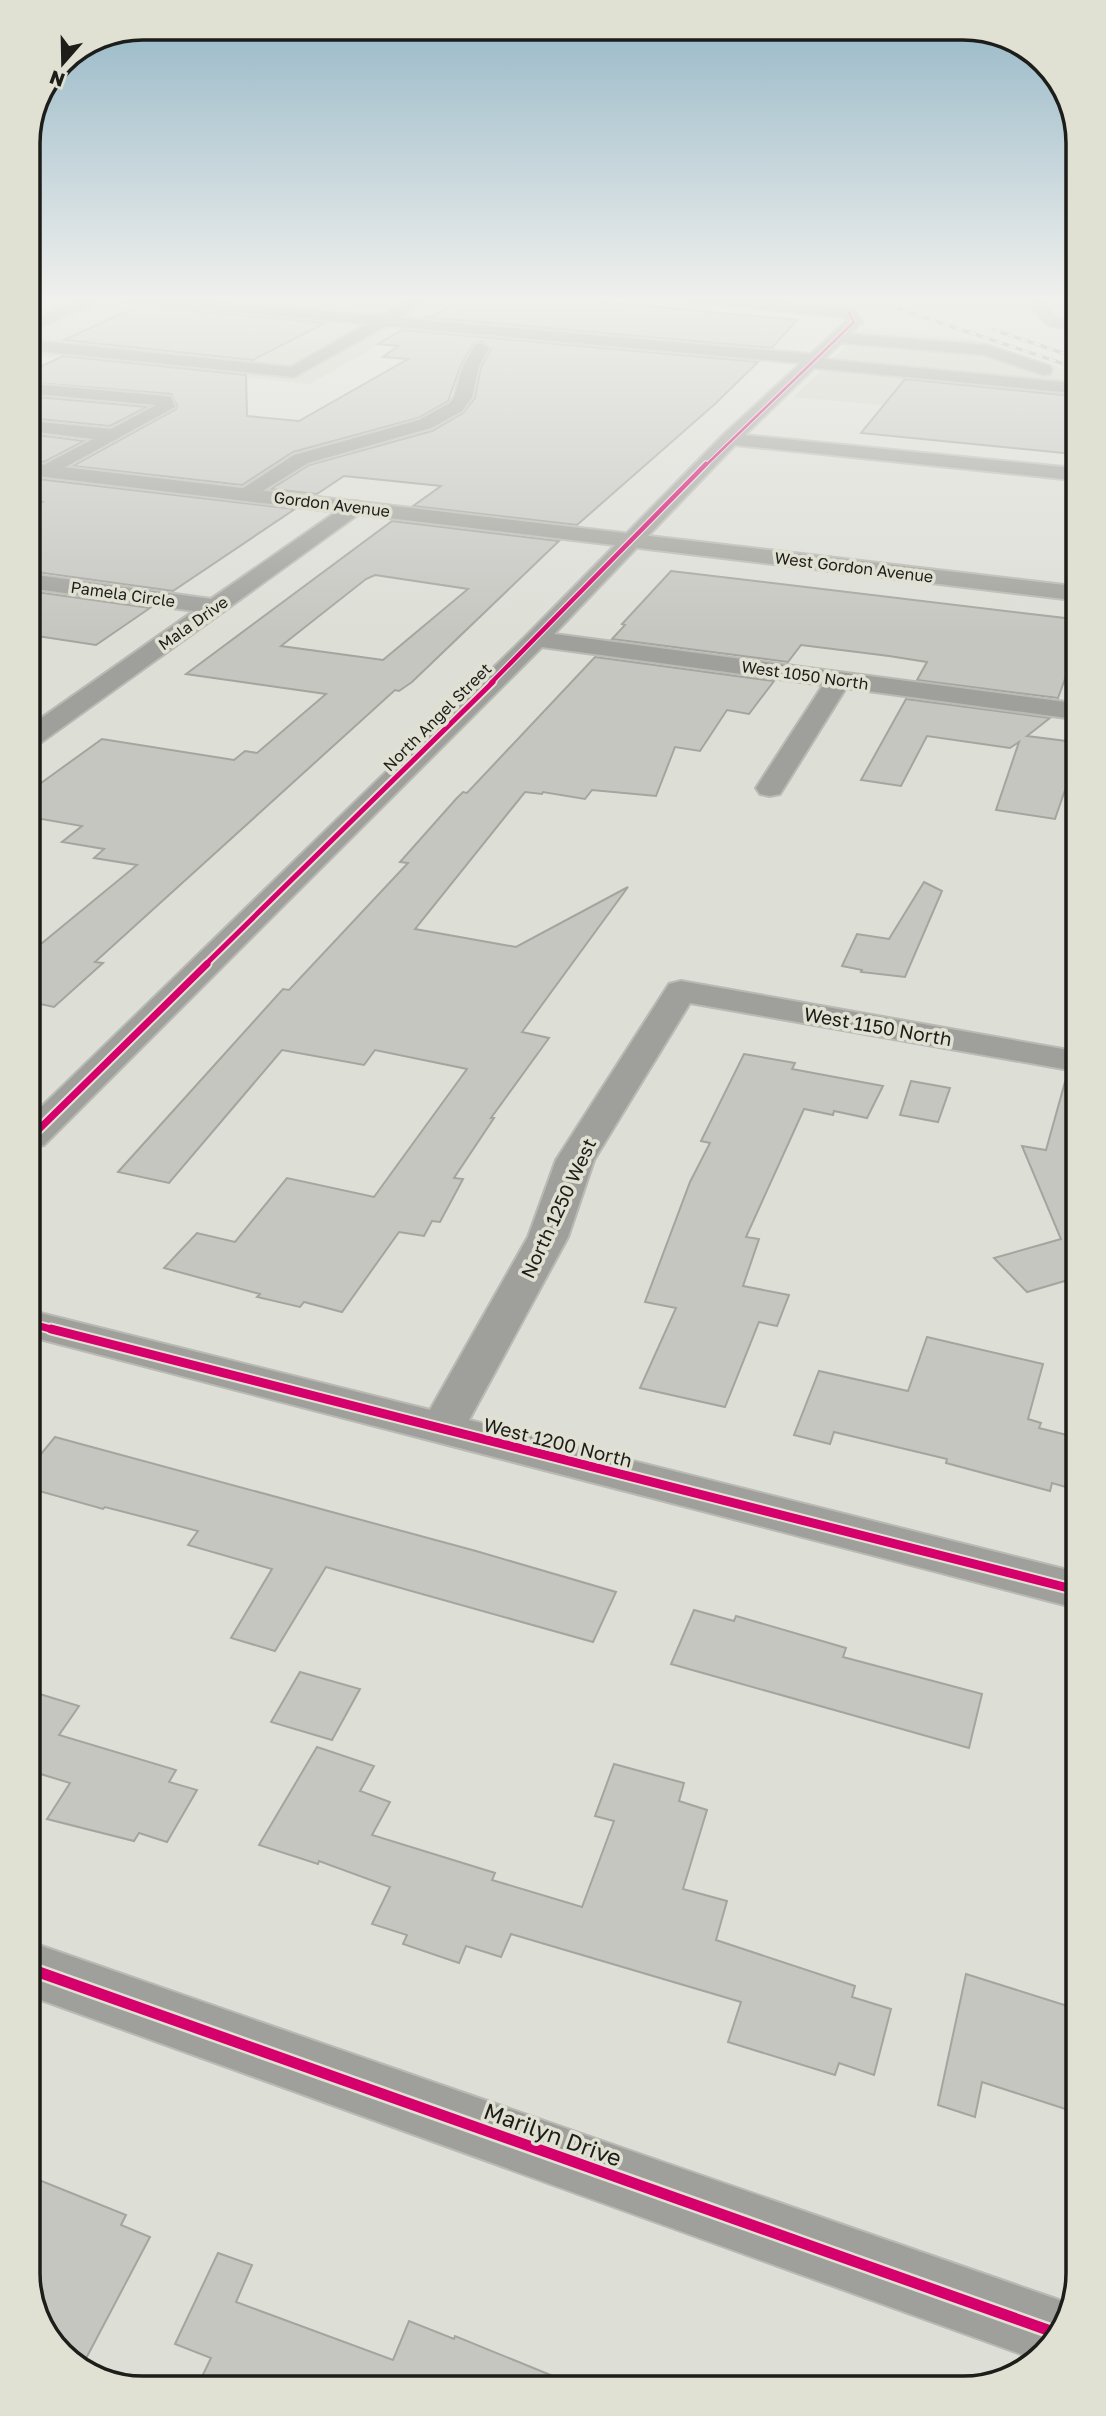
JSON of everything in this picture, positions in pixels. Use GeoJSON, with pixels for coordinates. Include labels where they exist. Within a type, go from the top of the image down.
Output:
{"type":"FeatureCollection","features":[{"type":"Feature","properties":{"kind":"main road","name":"Gordon Avenue"},"geometry":{"type":"LineString","coordinates":[[40,470],[635,540]]}},
{"type":"Feature","properties":{"kind":"main road","name":"West Gordon Avenue"},"geometry":{"type":"LineString","coordinates":[[635,540],[1066,592]]}},
{"type":"Feature","properties":{"kind":"street"},"geometry":{"type":"LineString","coordinates":[[40,469],[161,410]]}},
{"type":"Feature","properties":{"kind":"street"},"geometry":{"type":"LineString","coordinates":[[244,494],[302,459],[425,424],[452,410]]}},
{"type":"Feature","properties":{"kind":"street","name":"North Angel Street"},"geometry":{"type":"LineString","coordinates":[[40,1128],[536,639],[761,410]]}},
{"type":"Feature","properties":{"kind":"street"},"geometry":{"type":"LineString","coordinates":[[40,427],[111,435]]}},
{"type":"Feature","properties":{"kind":"street"},"geometry":{"type":"LineString","coordinates":[[730,439],[1066,473]]}},
{"type":"Feature","properties":{"kind":"street","name":"Mala Drive"},"geometry":{"type":"LineString","coordinates":[[40,727],[216,607],[356,507]]}},
{"type":"Feature","properties":{"kind":"street","name":"Pamela Circle"},"geometry":{"type":"LineString","coordinates":[[40,583],[216,607]]}},
{"type":"Feature","properties":{"kind":"street","name":"West 1050 North"},"geometry":{"type":"LineString","coordinates":[[536,639],[1066,710]]}},
{"type":"Feature","properties":{"kind":"street"},"geometry":{"type":"LineString","coordinates":[[770,788],[838,680]]}},
{"type":"Feature","properties":{"kind":"street","name":"West 1150 North"},"geometry":{"type":"LineString","coordinates":[[681,991],[1066,1060]]}},
{"type":"Feature","properties":{"kind":"street","name":"North 1250 West"},"geometry":{"type":"LineString","coordinates":[[442,1429],[548,1237],[576,1160],[681,991]]}},
{"type":"Feature","properties":{"kind":"street","name":"West 1200 North"},"geometry":{"type":"LineString","coordinates":[[40,1326],[1066,1587]]}},
{"type":"Feature","properties":{"kind":"street","name":"Marilyn Drive"},"geometry":{"type":"LineString","coordinates":[[40,1972],[1048,2330]]}},
{"type":"Feature","properties":{"kind":"shaded area"},"geometry":{"type":"Polygon","coordinates":[[[936,410],[1066,410],[1066,421],[936,410]]]}},
{"type":"Feature","properties":{"kind":"building"},"geometry":{"type":"Polygon","coordinates":[[[40,410],[142,410],[110,426],[40,419],[40,410]]]}},
{"type":"Feature","properties":{"kind":"building"},"geometry":{"type":"Polygon","coordinates":[[[175,410],[247,410],[247,416],[299,421],[319,410],[433,410],[418,418],[293,452],[242,485],[73,466],[175,410]]]}},
{"type":"Feature","properties":{"kind":"building"},"geometry":{"type":"Polygon","coordinates":[[[466,410],[708,410],[577,525],[413,506],[441,486],[344,476],[317,494],[271,489],[309,465],[432,431],[466,410]]]}},
{"type":"Feature","properties":{"kind":"building"},"geometry":{"type":"Polygon","coordinates":[[[880,410],[1066,410],[1066,453],[861,433],[880,410]]]}},
{"type":"Feature","properties":{"kind":"building"},"geometry":{"type":"Polygon","coordinates":[[[40,435],[84,441],[44,462],[40,461],[40,435]]]}},
{"type":"Feature","properties":{"kind":"building"},"geometry":{"type":"Polygon","coordinates":[[[40,479],[295,509],[173,591],[40,573],[40,479]]]}},
{"type":"Feature","properties":{"kind":"building"},"geometry":{"type":"Polygon","coordinates":[[[392,521],[559,541],[412,682],[399,691],[395,690],[95,962],[103,963],[54,1007],[40,1004],[40,945],[137,865],[94,858],[104,849],[62,842],[82,826],[40,819],[40,784],[102,739],[234,760],[245,751],[257,753],[326,694],[186,674],[392,521]],[[375,575],[366,579],[281,646],[383,660],[468,589],[375,575]]]}},
{"type":"Feature","properties":{"kind":"building"},"geometry":{"type":"Polygon","coordinates":[[[671,571],[1066,618],[1066,676],[1058,698],[917,680],[927,662],[889,656],[801,645],[788,662],[612,639],[625,625],[622,624],[671,571]]]}},
{"type":"Feature","properties":{"kind":"building"},"geometry":{"type":"Polygon","coordinates":[[[40,593],[150,608],[96,645],[40,637],[40,593]]]}},
{"type":"Feature","properties":{"kind":"building"},"geometry":{"type":"Polygon","coordinates":[[[595,657],[774,681],[749,714],[727,710],[700,751],[675,747],[656,796],[592,790],[585,799],[525,792],[415,929],[516,947],[628,887],[522,1032],[549,1038],[491,1118],[494,1118],[454,1178],[463,1179],[440,1222],[432,1221],[424,1236],[399,1232],[342,1312],[304,1302],[300,1307],[257,1297],[260,1294],[164,1268],[197,1233],[235,1242],[287,1178],[374,1197],[467,1069],[375,1050],[364,1065],[282,1050],[169,1183],[118,1172],[283,989],[289,990],[408,863],[400,862],[456,799],[463,792],[467,793],[595,657]]]}},
{"type":"Feature","properties":{"kind":"building"},"geometry":{"type":"Polygon","coordinates":[[[906,699],[1050,718],[1027,736],[1066,741],[1066,787],[1055,819],[996,810],[1019,742],[1010,748],[927,736],[901,786],[861,780],[906,699]]]}},
{"type":"Feature","properties":{"kind":"building"},"geometry":{"type":"Polygon","coordinates":[[[924,882],[942,891],[905,977],[861,972],[862,970],[842,966],[857,934],[889,939],[924,882]]]}},
{"type":"Feature","properties":{"kind":"building"},"geometry":{"type":"Polygon","coordinates":[[[744,1054],[795,1063],[792,1069],[883,1086],[867,1118],[834,1111],[833,1115],[804,1109],[746,1237],[759,1239],[743,1286],[789,1295],[777,1326],[759,1322],[725,1407],[640,1388],[676,1308],[645,1302],[690,1182],[710,1143],[701,1141],[744,1054]]]}},
{"type":"Feature","properties":{"kind":"building"},"geometry":{"type":"Polygon","coordinates":[[[911,1081],[950,1088],[938,1122],[900,1115],[911,1081]]]}},
{"type":"Feature","properties":{"kind":"building"},"geometry":{"type":"Polygon","coordinates":[[[1066,1082],[1066,1281],[1027,1292],[994,1258],[1061,1239],[1022,1146],[1046,1150],[1066,1082]]]}},
{"type":"Feature","properties":{"kind":"building"},"geometry":{"type":"Polygon","coordinates":[[[927,1337],[1043,1364],[1028,1419],[1041,1423],[1039,1428],[1066,1435],[1066,1487],[1052,1483],[1050,1491],[946,1463],[947,1459],[834,1432],[830,1444],[794,1435],[819,1371],[908,1391],[927,1337]]]}},
{"type":"Feature","properties":{"kind":"building"},"geometry":{"type":"Polygon","coordinates":[[[55,1437],[476,1551],[616,1592],[593,1642],[326,1567],[275,1651],[231,1638],[272,1569],[188,1545],[198,1531],[40,1491],[40,1455],[55,1437]]]}},
{"type":"Feature","properties":{"kind":"building"},"geometry":{"type":"Polygon","coordinates":[[[694,1610],[734,1621],[736,1616],[846,1648],[843,1657],[982,1694],[969,1748],[671,1664],[694,1610]]]}},
{"type":"Feature","properties":{"kind":"building"},"geometry":{"type":"Polygon","coordinates":[[[300,1672],[360,1689],[332,1740],[271,1722],[300,1672]]]}},
{"type":"Feature","properties":{"kind":"building"},"geometry":{"type":"Polygon","coordinates":[[[40,1694],[79,1706],[59,1735],[176,1770],[169,1782],[197,1790],[167,1842],[139,1833],[134,1841],[47,1819],[70,1783],[40,1774],[40,1694]]]}},
{"type":"Feature","properties":{"kind":"building"},"geometry":{"type":"Polygon","coordinates":[[[317,1747],[374,1766],[360,1791],[390,1802],[372,1835],[495,1873],[492,1880],[582,1907],[614,1821],[595,1816],[614,1764],[684,1783],[679,1801],[707,1810],[683,1889],[727,1901],[716,1940],[855,1986],[852,1997],[891,2009],[874,2075],[839,2063],[835,2075],[728,2042],[741,2002],[511,1934],[501,1957],[466,1946],[459,1963],[403,1944],[407,1935],[372,1924],[390,1887],[319,1861],[318,1864],[259,1845],[317,1747]]]}},
{"type":"Feature","properties":{"kind":"building"},"geometry":{"type":"Polygon","coordinates":[[[966,1974],[1066,2006],[1066,2109],[982,2082],[975,2117],[938,2105],[966,1974]]]}},
{"type":"Feature","properties":{"kind":"building"},"geometry":{"type":"Polygon","coordinates":[[[40,2180],[126,2215],[121,2225],[150,2237],[86,2359],[70,2346],[51,2319],[41,2287],[40,2180]]]}},
{"type":"Feature","properties":{"kind":"building"},"geometry":{"type":"Polygon","coordinates":[[[218,2253],[252,2265],[236,2302],[393,2360],[409,2321],[454,2339],[455,2336],[553,2376],[202,2376],[211,2358],[175,2344],[218,2253]]]}},
{"type":"Feature","properties":{"kind":"cycle path"},"geometry":{"type":"LineString","coordinates":[[40,1128],[536,639],[761,410]]}},
{"type":"Feature","properties":{"kind":"cycle path"},"geometry":{"type":"LineString","coordinates":[[40,1326],[1066,1587]]}},
{"type":"Feature","properties":{"kind":"cycle path"},"geometry":{"type":"LineString","coordinates":[[40,1972],[1048,2330]]}}]}
